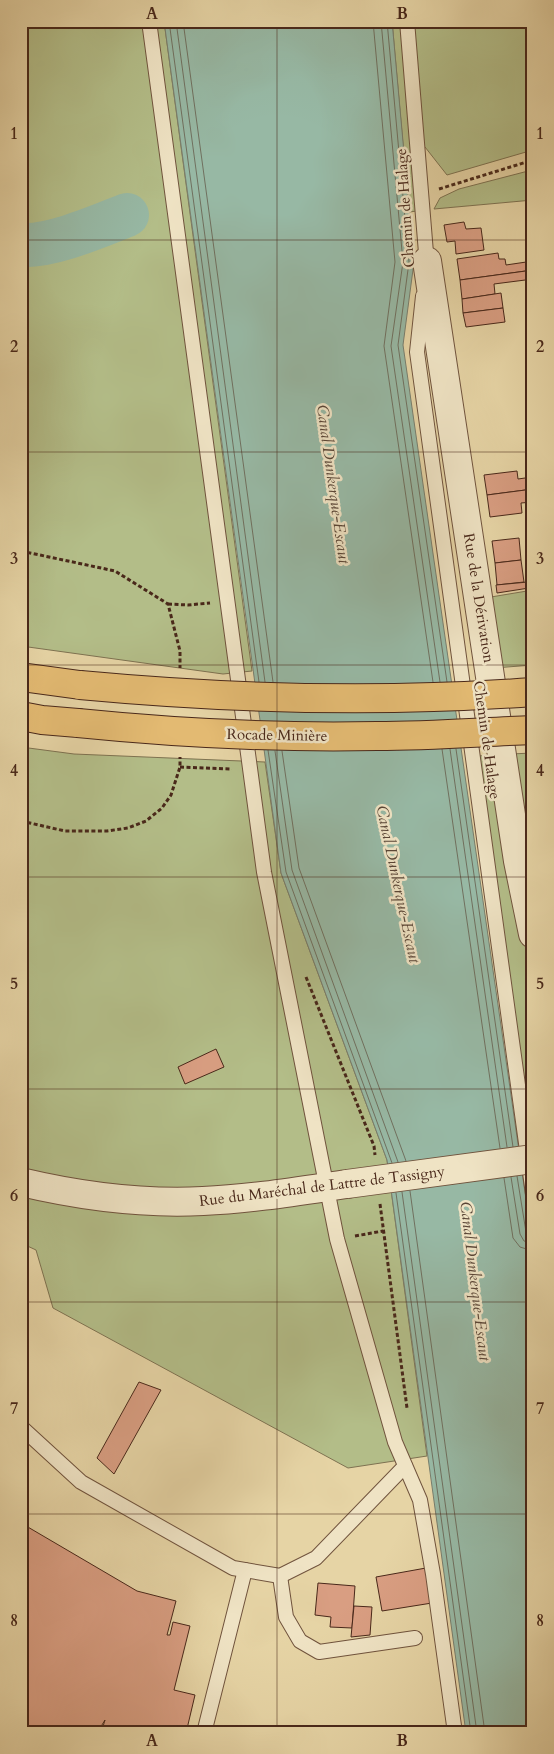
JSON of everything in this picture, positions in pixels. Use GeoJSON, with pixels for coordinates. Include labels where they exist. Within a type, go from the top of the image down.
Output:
{"type":"FeatureCollection","features":[{"type":"Feature","properties":{"kind":"highway"},"geometry":{"type":"LineString","coordinates":[[21,678],[167,693],[282,698],[389,697],[533,692]]}},
{"type":"Feature","properties":{"kind":"highway","name":"Rocade Minière"},"geometry":{"type":"LineString","coordinates":[[21,716],[42,720],[169,732],[274,736],[378,736],[533,730]]}},
{"type":"Feature","properties":{"kind":"street","name":"Rue de la Dérivation"},"geometry":{"type":"LineString","coordinates":[[427,261],[518,861],[533,934]]}},
{"type":"Feature","properties":{"kind":"street","name":"Rue du Maréchal de Lattre de Tassigny"},"geometry":{"type":"LineString","coordinates":[[21,1182],[69,1192],[107,1197],[175,1202],[233,1199],[533,1159]]}},
{"type":"Feature","properties":{"kind":"lane"},"geometry":{"type":"LineString","coordinates":[[150,21],[264,872],[337,1186],[337,1239],[395,1442],[420,1500],[433,1574],[455,1733]]}},
{"type":"Feature","properties":{"kind":"lane","name":"Chemin de Halage"},"geometry":{"type":"LineString","coordinates":[[407,21],[427,261],[417,352],[533,1194]]}},
{"type":"Feature","properties":{"kind":"lane"},"geometry":{"type":"LineString","coordinates":[[21,1427],[81,1482],[233,1568],[280,1576],[316,1558],[405,1466]]}},
{"type":"Feature","properties":{"kind":"lane"},"geometry":{"type":"LineString","coordinates":[[204,1733],[245,1570]]}},
{"type":"Feature","properties":{"kind":"lane"},"geometry":{"type":"LineString","coordinates":[[280,1576],[286,1617],[300,1641],[319,1652],[415,1638]]}},
{"type":"Feature","properties":{"kind":"path"},"geometry":{"type":"LineString","coordinates":[[422,194],[533,160]]}},
{"type":"Feature","properties":{"kind":"path"},"geometry":{"type":"LineString","coordinates":[[21,551],[115,571],[168,604],[188,605],[228,601]]}},
{"type":"Feature","properties":{"kind":"path"},"geometry":{"type":"LineString","coordinates":[[168,604],[180,650],[180,670]]}},
{"type":"Feature","properties":{"kind":"path"},"geometry":{"type":"LineString","coordinates":[[21,822],[65,831],[107,831],[128,828],[146,821],[162,808],[171,795],[180,767],[180,748]]}},
{"type":"Feature","properties":{"kind":"path"},"geometry":{"type":"LineString","coordinates":[[180,767],[250,769]]}},
{"type":"Feature","properties":{"kind":"path"},"geometry":{"type":"LineString","coordinates":[[337,1239],[383,1231]]}},
{"type":"Feature","properties":{"kind":"green space"},"geometry":{"type":"Polygon","coordinates":[[[21,21],[164,21],[252,671],[223,674],[21,646],[21,21]]]}},
{"type":"Feature","properties":{"kind":"green space"},"geometry":{"type":"Polygon","coordinates":[[[392,21],[533,21],[533,200],[434,209],[440,198],[459,189],[532,170],[526,152],[447,175],[425,147],[411,149],[417,211],[409,212],[392,21]]]}},
{"type":"Feature","properties":{"kind":"green space"},"geometry":{"type":"Polygon","coordinates":[[[533,590],[533,665],[494,668],[485,598],[533,590]]]}},
{"type":"Feature","properties":{"kind":"green space"},"geometry":{"type":"Polygon","coordinates":[[[21,747],[74,754],[265,762],[281,873],[387,1160],[427,1456],[348,1468],[53,1308],[36,1250],[21,1243],[21,747]]]}},
{"type":"Feature","properties":{"kind":"green space"},"geometry":{"type":"Polygon","coordinates":[[[533,753],[533,897],[510,754],[533,753]]]}},
{"type":"Feature","properties":{"kind":"green space"},"geometry":{"type":"Polygon","coordinates":[[[494,755],[524,931],[533,960],[533,1141],[530,1142],[478,756],[494,755]]]}},
{"type":"Feature","properties":{"kind":"water","name":"Canal Dunkerque-Escaut"},"geometry":{"type":"Polygon","coordinates":[[[164,21],[392,21],[414,262],[403,345],[533,1248],[533,1733],[466,1733],[387,1160],[281,873],[164,21]]]}},
{"type":"Feature","properties":{"kind":"building"},"geometry":{"type":"Polygon","coordinates":[[[464,222],[466,229],[481,228],[484,250],[456,254],[455,241],[447,242],[444,225],[464,222]]]}},
{"type":"Feature","properties":{"kind":"building"},"geometry":{"type":"Polygon","coordinates":[[[498,253],[499,259],[505,259],[506,265],[533,261],[533,270],[460,280],[457,259],[498,253]]]}},
{"type":"Feature","properties":{"kind":"building"},"geometry":{"type":"Polygon","coordinates":[[[533,270],[533,279],[494,284],[495,294],[462,299],[460,280],[533,270]]]}},
{"type":"Feature","properties":{"kind":"building"},"geometry":{"type":"Polygon","coordinates":[[[501,293],[503,308],[463,313],[462,299],[501,293]]]}},
{"type":"Feature","properties":{"kind":"building"},"geometry":{"type":"Polygon","coordinates":[[[503,308],[505,322],[466,327],[463,313],[503,308]]]}},
{"type":"Feature","properties":{"kind":"building"},"geometry":{"type":"Polygon","coordinates":[[[517,471],[518,479],[532,477],[533,489],[487,495],[484,475],[517,471]]]}},
{"type":"Feature","properties":{"kind":"building"},"geometry":{"type":"Polygon","coordinates":[[[533,489],[533,502],[521,503],[522,513],[490,517],[487,495],[533,489]]]}},
{"type":"Feature","properties":{"kind":"building"},"geometry":{"type":"Polygon","coordinates":[[[519,538],[521,560],[495,563],[492,541],[519,538]]]}},
{"type":"Feature","properties":{"kind":"building"},"geometry":{"type":"Polygon","coordinates":[[[521,560],[524,582],[497,585],[495,563],[521,560]]]}},
{"type":"Feature","properties":{"kind":"building"},"geometry":{"type":"Polygon","coordinates":[[[528,582],[529,588],[497,593],[496,585],[528,582]]]}},
{"type":"Feature","properties":{"kind":"building"},"geometry":{"type":"Polygon","coordinates":[[[216,1049],[224,1067],[185,1084],[178,1067],[216,1049]]]}},
{"type":"Feature","properties":{"kind":"building"},"geometry":{"type":"Polygon","coordinates":[[[139,1382],[161,1390],[114,1474],[97,1458],[139,1382]]]}},
{"type":"Feature","properties":{"kind":"building"},"geometry":{"type":"Polygon","coordinates":[[[21,1523],[137,1591],[176,1601],[167,1635],[170,1635],[173,1622],[190,1626],[174,1690],[195,1695],[186,1733],[165,1729],[164,1733],[101,1733],[105,1720],[97,1733],[40,1733],[21,1721],[21,1523]]]}},
{"type":"Feature","properties":{"kind":"building"},"geometry":{"type":"Polygon","coordinates":[[[426,1568],[432,1603],[382,1611],[376,1577],[426,1568]]]}},
{"type":"Feature","properties":{"kind":"building"},"geometry":{"type":"Polygon","coordinates":[[[318,1583],[355,1586],[352,1628],[330,1627],[331,1617],[315,1615],[318,1583]]]}},
{"type":"Feature","properties":{"kind":"building"},"geometry":{"type":"Polygon","coordinates":[[[354,1606],[372,1607],[370,1635],[351,1637],[354,1606]]]}},
{"type":"Feature","properties":{"kind":"waterway"},"geometry":{"type":"LineString","coordinates":[[21,245],[46,243],[89,230],[127,215]]}}]}
